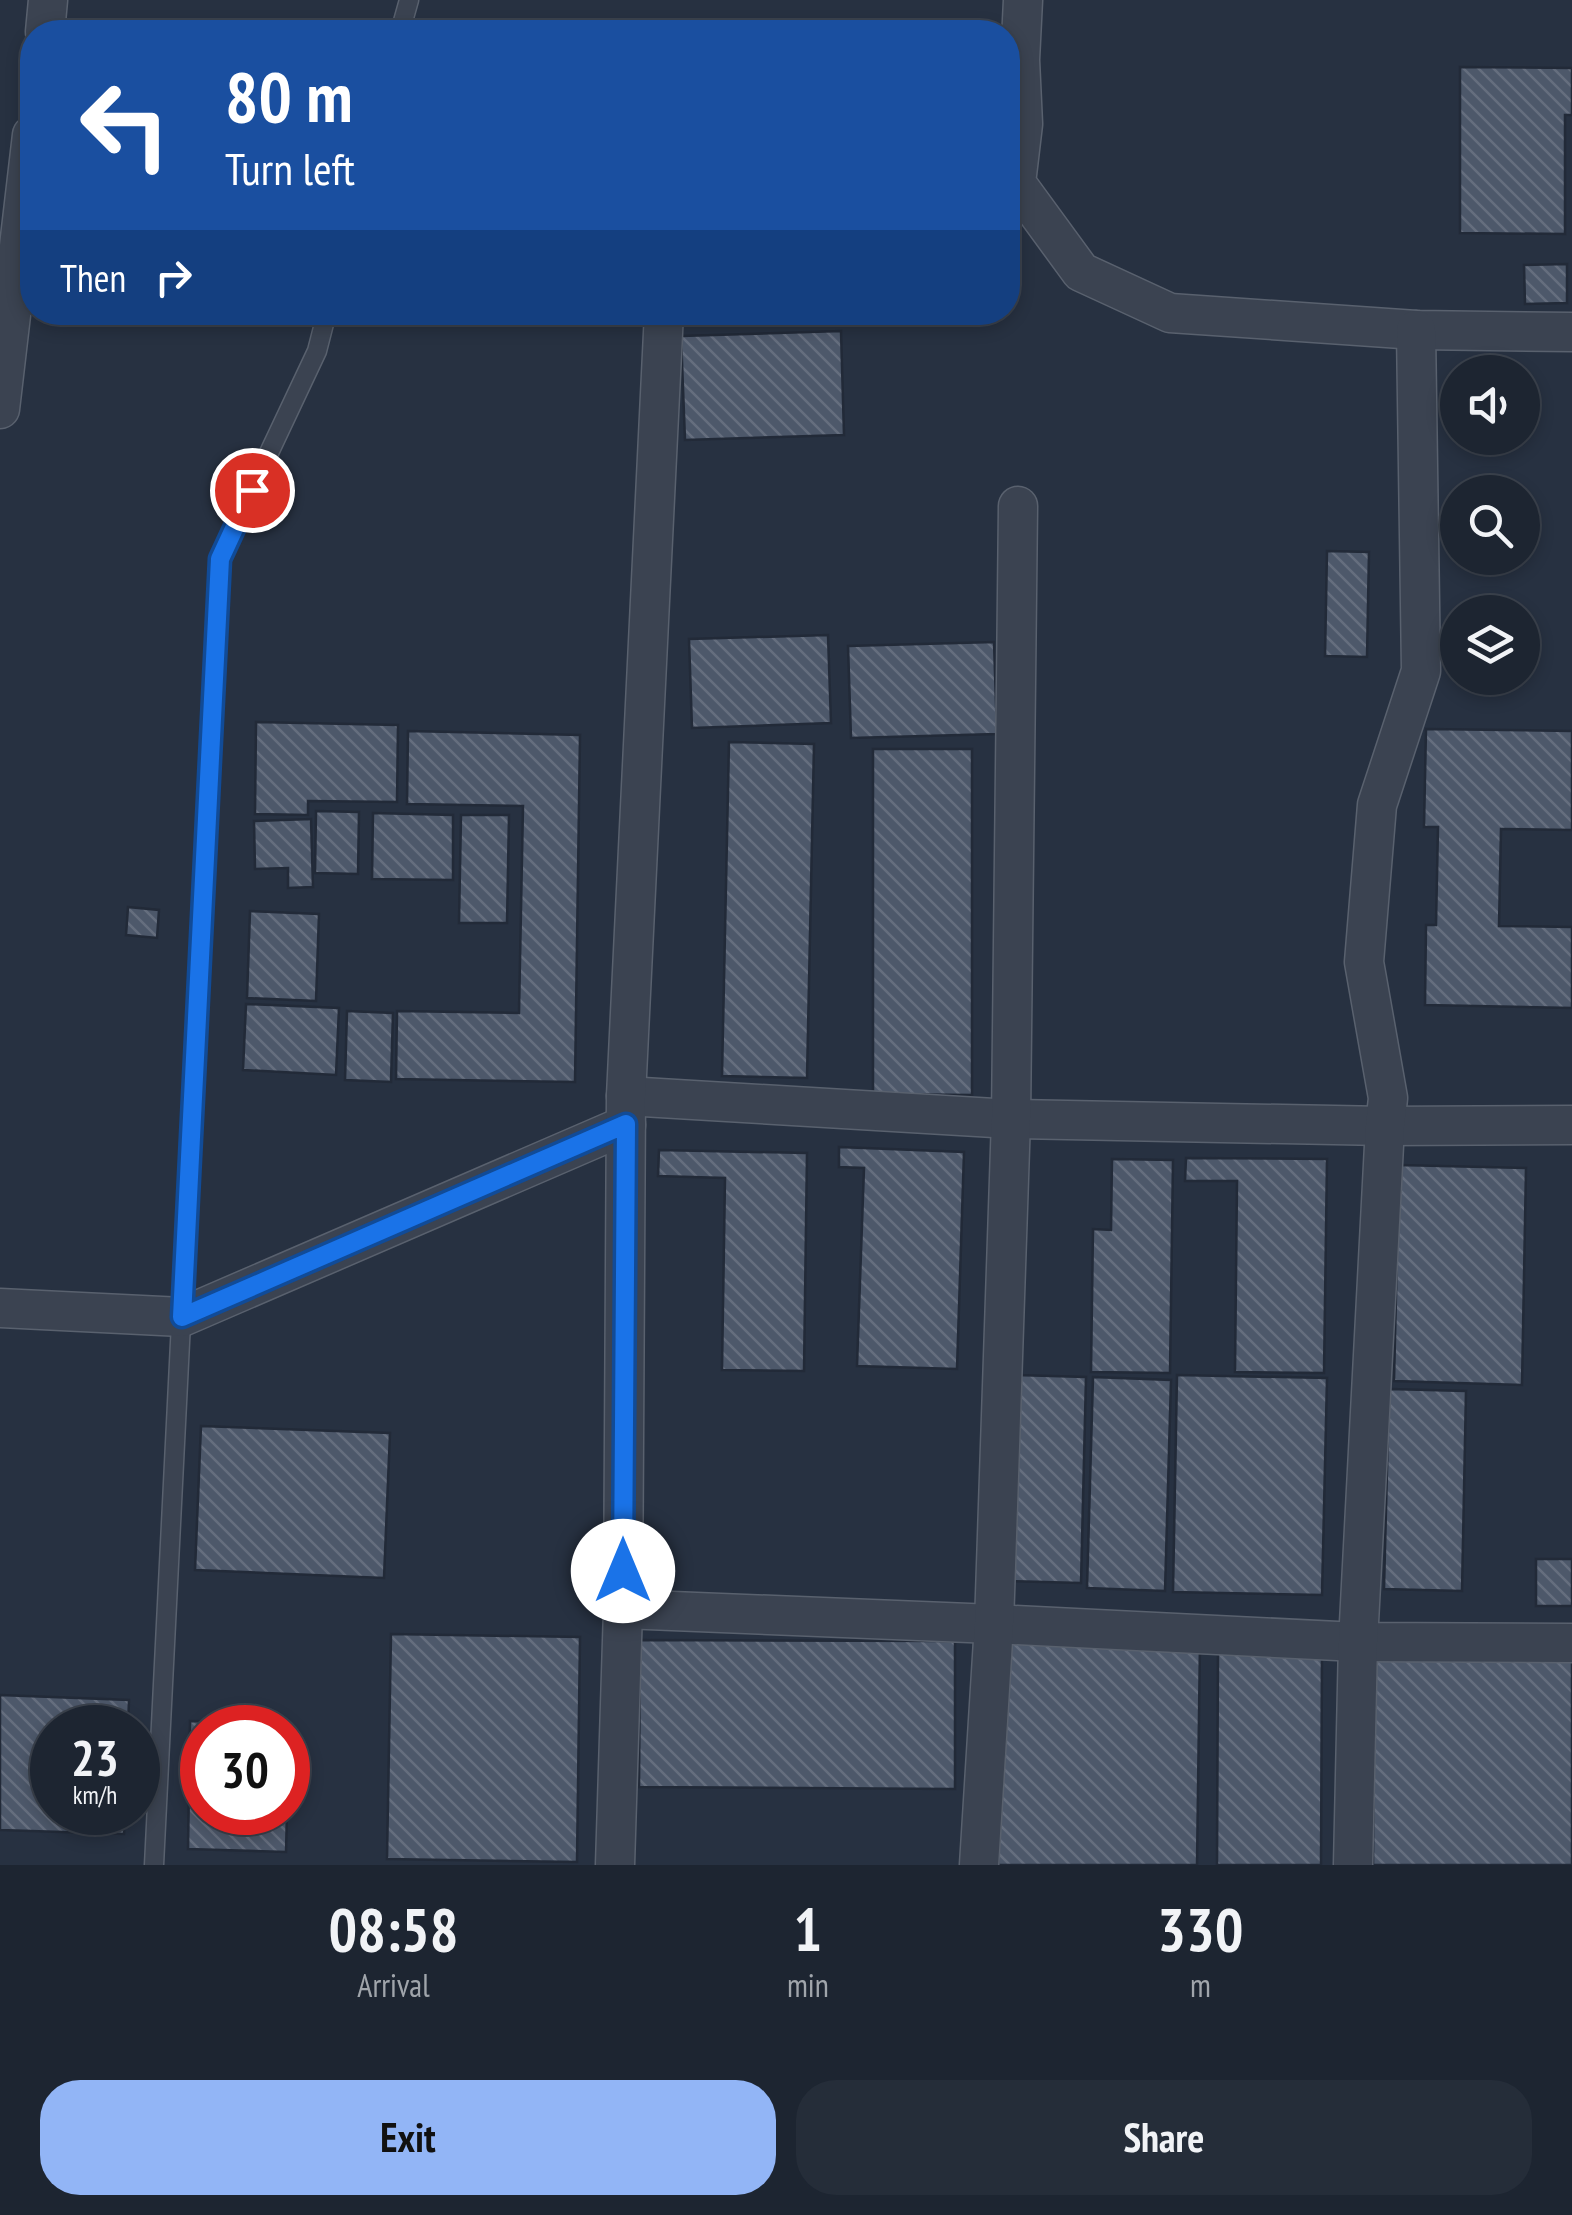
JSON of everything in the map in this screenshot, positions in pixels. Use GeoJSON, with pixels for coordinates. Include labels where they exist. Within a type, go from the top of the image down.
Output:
{"type":"FeatureCollection","features":[{"type":"Feature","properties":{"kind":"street"},"geometry":{"type":"LineString","coordinates":[[1020,149],[1023,0]]}},
{"type":"Feature","properties":{"kind":"street"},"geometry":{"type":"LineString","coordinates":[[1020,188],[1081,272],[1170,313],[1416,330],[1572,332]]}},
{"type":"Feature","properties":{"kind":"street"},"geometry":{"type":"LineString","coordinates":[[0,409],[20,237]]}},
{"type":"Feature","properties":{"kind":"street"},"geometry":{"type":"LineString","coordinates":[[615,1865],[623,1608],[626,1110],[663,325]]}},
{"type":"Feature","properties":{"kind":"street"},"geometry":{"type":"LineString","coordinates":[[1353,1865],[1358,1642],[1388,1098],[1364,962],[1377,805],[1421,671],[1416,330]]}},
{"type":"Feature","properties":{"kind":"street"},"geometry":{"type":"LineString","coordinates":[[980,1865],[994,1624],[1012,1118],[1018,506]]}},
{"type":"Feature","properties":{"kind":"street"},"geometry":{"type":"LineString","coordinates":[[0,1308],[182,1317],[626,1110],[1385,1126],[1572,1125]]}},
{"type":"Feature","properties":{"kind":"street"},"geometry":{"type":"LineString","coordinates":[[623,1608],[1358,1642],[1572,1644]]}},
{"type":"Feature","properties":{"kind":"lane"},"geometry":{"type":"LineString","coordinates":[[154,1865],[220,559],[317,351],[324,325]]}},
{"type":"Feature","properties":{"kind":"building"},"geometry":{"type":"Polygon","coordinates":[[[1460,67],[1572,68],[1572,115],[1565,115],[1565,234],[1460,233],[1460,67]]]}},
{"type":"Feature","properties":{"kind":"building"},"geometry":{"type":"Polygon","coordinates":[[[1567,264],[1567,303],[1525,304],[1524,265],[1567,264]]]}},
{"type":"Feature","properties":{"kind":"building"},"geometry":{"type":"Polygon","coordinates":[[[841,331],[844,435],[685,440],[681,336],[841,331]]]}},
{"type":"Feature","properties":{"kind":"building"},"geometry":{"type":"Polygon","coordinates":[[[1327,551],[1369,552],[1367,657],[1325,656],[1327,551]]]}},
{"type":"Feature","properties":{"kind":"building"},"geometry":{"type":"Polygon","coordinates":[[[828,635],[831,723],[692,728],[689,639],[828,635]]]}},
{"type":"Feature","properties":{"kind":"building"},"geometry":{"type":"Polygon","coordinates":[[[994,642],[997,734],[851,738],[848,646],[994,642]]]}},
{"type":"Feature","properties":{"kind":"building"},"geometry":{"type":"Polygon","coordinates":[[[256,722],[398,725],[397,802],[308,801],[308,815],[255,814],[256,722]]]}},
{"type":"Feature","properties":{"kind":"building"},"geometry":{"type":"Polygon","coordinates":[[[1426,729],[1572,731],[1572,830],[1501,829],[1499,926],[1572,927],[1572,1008],[1425,1005],[1426,925],[1436,925],[1438,827],[1424,827],[1426,729]]]}},
{"type":"Feature","properties":{"kind":"building"},"geometry":{"type":"Polygon","coordinates":[[[408,731],[580,735],[575,1082],[396,1079],[397,1011],[519,1013],[523,806],[407,804],[408,731]]]}},
{"type":"Feature","properties":{"kind":"building"},"geometry":{"type":"Polygon","coordinates":[[[729,742],[814,744],[807,1078],[722,1076],[729,742]]]}},
{"type":"Feature","properties":{"kind":"building"},"geometry":{"type":"Polygon","coordinates":[[[873,749],[972,749],[972,1095],[873,1094],[873,749]]]}},
{"type":"Feature","properties":{"kind":"building"},"geometry":{"type":"Polygon","coordinates":[[[316,811],[359,812],[358,874],[315,873],[316,811]]]}},
{"type":"Feature","properties":{"kind":"building"},"geometry":{"type":"Polygon","coordinates":[[[373,813],[453,815],[453,880],[372,879],[373,813]]]}},
{"type":"Feature","properties":{"kind":"building"},"geometry":{"type":"Polygon","coordinates":[[[461,815],[509,815],[507,923],[459,923],[461,815]]]}},
{"type":"Feature","properties":{"kind":"building"},"geometry":{"type":"Polygon","coordinates":[[[311,819],[313,887],[288,888],[288,868],[255,869],[254,821],[311,819]]]}},
{"type":"Feature","properties":{"kind":"building"},"geometry":{"type":"Polygon","coordinates":[[[128,907],[159,910],[157,938],[126,935],[128,907]]]}},
{"type":"Feature","properties":{"kind":"building"},"geometry":{"type":"Polygon","coordinates":[[[250,911],[319,914],[316,1001],[247,998],[250,911]]]}},
{"type":"Feature","properties":{"kind":"building"},"geometry":{"type":"Polygon","coordinates":[[[246,1004],[339,1008],[336,1075],[243,1070],[246,1004]]]}},
{"type":"Feature","properties":{"kind":"building"},"geometry":{"type":"Polygon","coordinates":[[[347,1011],[393,1013],[391,1082],[345,1080],[347,1011]]]}},
{"type":"Feature","properties":{"kind":"building"},"geometry":{"type":"Polygon","coordinates":[[[839,1147],[964,1152],[957,1369],[857,1366],[864,1168],[839,1167],[839,1147]]]}},
{"type":"Feature","properties":{"kind":"building"},"geometry":{"type":"Polygon","coordinates":[[[659,1150],[807,1153],[804,1371],[722,1370],[725,1178],[658,1176],[659,1150]]]}},
{"type":"Feature","properties":{"kind":"building"},"geometry":{"type":"Polygon","coordinates":[[[1186,1158],[1327,1159],[1324,1373],[1235,1372],[1237,1181],[1185,1181],[1186,1158]]]}},
{"type":"Feature","properties":{"kind":"building"},"geometry":{"type":"Polygon","coordinates":[[[1112,1159],[1173,1160],[1170,1373],[1091,1372],[1093,1229],[1111,1230],[1112,1159]]]}},
{"type":"Feature","properties":{"kind":"building"},"geometry":{"type":"Polygon","coordinates":[[[1399,1165],[1526,1168],[1522,1385],[1394,1381],[1399,1165]]]}},
{"type":"Feature","properties":{"kind":"building"},"geometry":{"type":"Polygon","coordinates":[[[1014,1375],[1086,1377],[1081,1583],[1009,1581],[1014,1375]]]}},
{"type":"Feature","properties":{"kind":"building"},"geometry":{"type":"Polygon","coordinates":[[[1177,1375],[1327,1378],[1322,1595],[1173,1592],[1177,1375]]]}},
{"type":"Feature","properties":{"kind":"building"},"geometry":{"type":"Polygon","coordinates":[[[1093,1377],[1171,1380],[1165,1591],[1087,1588],[1093,1377]]]}},
{"type":"Feature","properties":{"kind":"building"},"geometry":{"type":"Polygon","coordinates":[[[1389,1389],[1466,1391],[1462,1591],[1384,1589],[1389,1389]]]}},
{"type":"Feature","properties":{"kind":"building"},"geometry":{"type":"Polygon","coordinates":[[[201,1426],[390,1433],[384,1578],[195,1570],[201,1426]]]}},
{"type":"Feature","properties":{"kind":"building"},"geometry":{"type":"Polygon","coordinates":[[[1536,1559],[1572,1559],[1572,1606],[1536,1606],[1536,1559]]]}},
{"type":"Feature","properties":{"kind":"building"},"geometry":{"type":"Polygon","coordinates":[[[391,1634],[580,1637],[577,1862],[387,1859],[391,1634]]]}},
{"type":"Feature","properties":{"kind":"building"},"geometry":{"type":"Polygon","coordinates":[[[1002,1638],[1200,1642],[1197,1865],[998,1865],[1002,1638]]]}},
{"type":"Feature","properties":{"kind":"building"},"geometry":{"type":"Polygon","coordinates":[[[640,1640],[955,1641],[955,1789],[639,1787],[640,1640]]]}},
{"type":"Feature","properties":{"kind":"building"},"geometry":{"type":"Polygon","coordinates":[[[1218,1648],[1322,1649],[1321,1865],[1217,1865],[1218,1648]]]}},
{"type":"Feature","properties":{"kind":"building"},"geometry":{"type":"Polygon","coordinates":[[[1374,1653],[1572,1654],[1572,1865],[1373,1865],[1374,1653]]]}},
{"type":"Feature","properties":{"kind":"building"},"geometry":{"type":"Polygon","coordinates":[[[0,1695],[129,1700],[129,1705],[30,1705],[30,1831],[0,1830],[0,1695]]]}},
{"type":"Feature","properties":{"kind":"building"},"geometry":{"type":"Polygon","coordinates":[[[188,1835],[286,1835],[286,1852],[188,1849],[188,1835]]]}},
{"type":"Feature","properties":{"kind":"route"},"geometry":{"type":"LineString","coordinates":[[252,490],[220,559],[182,1317],[626,1124],[623,1571]]}}]}
